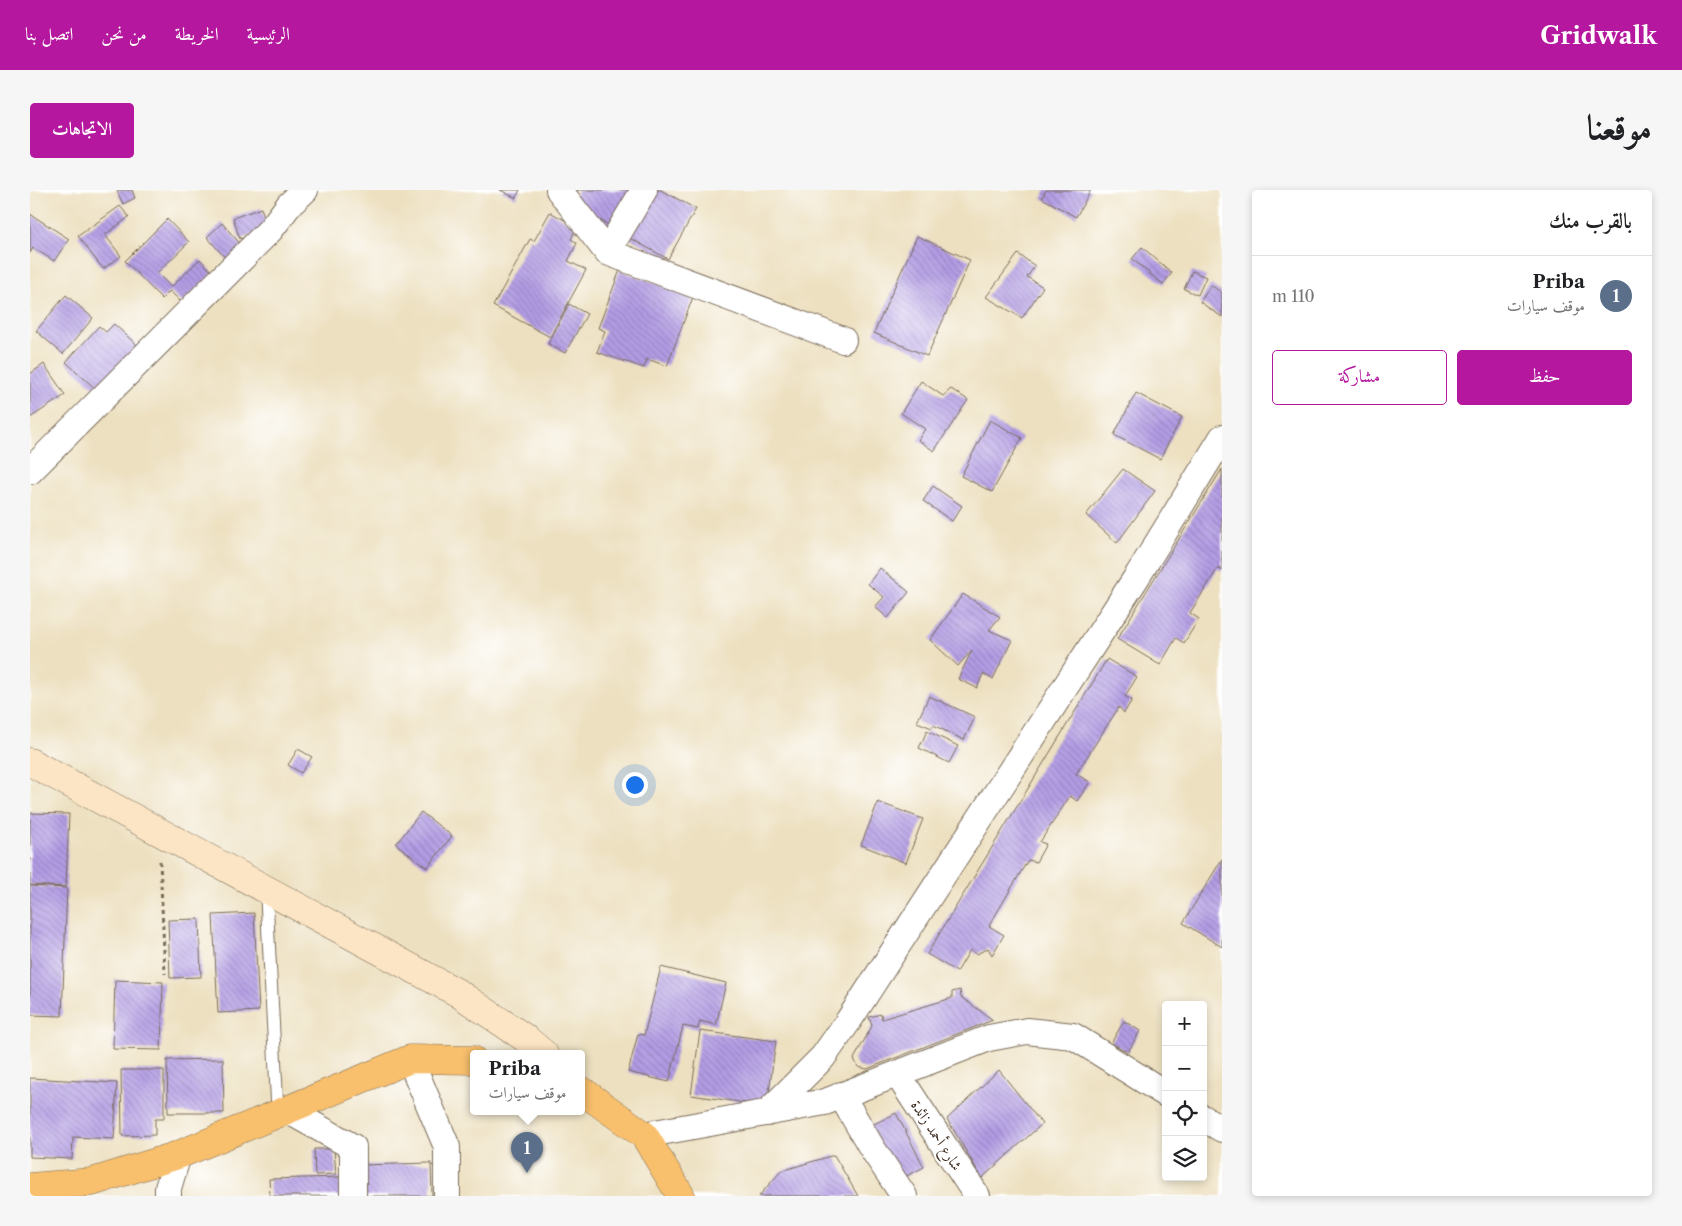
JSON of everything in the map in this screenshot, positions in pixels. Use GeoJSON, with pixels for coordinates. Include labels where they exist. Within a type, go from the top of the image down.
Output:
{"type":"FeatureCollection","features":[{"type":"Feature","properties":{"kind":"main road"},"geometry":{"type":"LineString","coordinates":[[30,1188],[92,1182],[178,1154],[410,1059],[470,1060]]}},
{"type":"Feature","properties":{"kind":"main road"},"geometry":{"type":"LineString","coordinates":[[585,1091],[644,1135],[681,1196]]}},
{"type":"Feature","properties":{"kind":"street"},"geometry":{"type":"LineString","coordinates":[[30,471],[271,228],[289,205],[305,190]]}},
{"type":"Feature","properties":{"kind":"street"},"geometry":{"type":"LineString","coordinates":[[559,190],[607,252],[843,340]]}},
{"type":"Feature","properties":{"kind":"street"},"geometry":{"type":"LineString","coordinates":[[607,252],[644,190]]}},
{"type":"Feature","properties":{"kind":"street"},"geometry":{"type":"LineString","coordinates":[[767,1113],[823,1057],[849,1020],[1132,583],[1222,438]]}},
{"type":"Feature","properties":{"kind":"street"},"geometry":{"type":"LineString","coordinates":[[30,762],[458,993],[525,1038],[539,1050]]}},
{"type":"Feature","properties":{"kind":"street"},"geometry":{"type":"LineString","coordinates":[[644,1135],[825,1102],[989,1038],[1027,1031],[1073,1036],[1162,1092]]}},
{"type":"Feature","properties":{"kind":"street"},"geometry":{"type":"LineString","coordinates":[[410,1059],[447,1147],[447,1196]]}},
{"type":"Feature","properties":{"kind":"street","name":"شارع أحمد زائدة"},"geometry":{"type":"LineString","coordinates":[[898,1075],[977,1196]]}},
{"type":"Feature","properties":{"kind":"street"},"geometry":{"type":"LineString","coordinates":[[841,1095],[872,1148],[904,1196]]}},
{"type":"Feature","properties":{"kind":"street"},"geometry":{"type":"LineString","coordinates":[[288,1110],[353,1147],[353,1196]]}},
{"type":"Feature","properties":{"kind":"street"},"geometry":{"type":"LineString","coordinates":[[1207,1120],[1222,1129]]}},
{"type":"Feature","properties":{"kind":"street"},"geometry":{"type":"LineString","coordinates":[[168,1196],[168,1188],[178,1154]]}},
{"type":"Feature","properties":{"kind":"lane"},"geometry":{"type":"LineString","coordinates":[[266,889],[277,1100],[288,1110]]}},
{"type":"Feature","properties":{"kind":"path"},"geometry":{"type":"LineString","coordinates":[[158,831],[164,974]]}},
{"type":"Feature","properties":{"kind":"building"},"geometry":{"type":"Polygon","coordinates":[[[132,190],[135,198],[123,204],[117,191],[132,190]]]}},
{"type":"Feature","properties":{"kind":"building"},"geometry":{"type":"Polygon","coordinates":[[[500,190],[520,190],[516,198],[500,190]]]}},
{"type":"Feature","properties":{"kind":"building"},"geometry":{"type":"Polygon","coordinates":[[[578,190],[633,190],[613,227],[570,204],[578,190]]]}},
{"type":"Feature","properties":{"kind":"building"},"geometry":{"type":"Polygon","coordinates":[[[653,190],[661,190],[696,209],[668,259],[628,237],[653,190]]]}},
{"type":"Feature","properties":{"kind":"building"},"geometry":{"type":"Polygon","coordinates":[[[1046,190],[1091,190],[1076,217],[1042,198],[1046,190]]]}},
{"type":"Feature","properties":{"kind":"building"},"geometry":{"type":"Polygon","coordinates":[[[120,206],[129,217],[105,235],[121,256],[103,269],[78,236],[120,206]]]}},
{"type":"Feature","properties":{"kind":"building"},"geometry":{"type":"Polygon","coordinates":[[[261,208],[269,229],[240,239],[233,218],[261,208]]]}},
{"type":"Feature","properties":{"kind":"building"},"geometry":{"type":"Polygon","coordinates":[[[550,212],[577,227],[571,239],[577,243],[568,261],[586,270],[550,337],[493,306],[530,239],[534,241],[550,212]]]}},
{"type":"Feature","properties":{"kind":"building"},"geometry":{"type":"Polygon","coordinates":[[[30,214],[69,239],[54,261],[33,248],[30,253],[30,214]]]}},
{"type":"Feature","properties":{"kind":"building"},"geometry":{"type":"Polygon","coordinates":[[[167,219],[189,242],[157,273],[171,287],[200,259],[213,273],[182,303],[170,291],[162,299],[125,261],[167,219]]]}},
{"type":"Feature","properties":{"kind":"building"},"geometry":{"type":"Polygon","coordinates":[[[222,223],[243,247],[228,261],[207,237],[222,223]]]}},
{"type":"Feature","properties":{"kind":"building"},"geometry":{"type":"Polygon","coordinates":[[[917,236],[970,260],[927,356],[874,333],[917,236]]]}},
{"type":"Feature","properties":{"kind":"building"},"geometry":{"type":"Polygon","coordinates":[[[1142,247],[1172,273],[1163,284],[1132,259],[1142,247]]]}},
{"type":"Feature","properties":{"kind":"building"},"geometry":{"type":"Polygon","coordinates":[[[1018,254],[1035,266],[1027,277],[1043,287],[1022,318],[986,297],[1018,254]]]}},
{"type":"Feature","properties":{"kind":"building"},"geometry":{"type":"Polygon","coordinates":[[[620,270],[693,297],[667,366],[647,359],[644,368],[597,352],[605,331],[598,328],[620,270]]]}},
{"type":"Feature","properties":{"kind":"building"},"geometry":{"type":"Polygon","coordinates":[[[1192,271],[1206,277],[1198,295],[1184,289],[1192,271]]]}},
{"type":"Feature","properties":{"kind":"building"},"geometry":{"type":"Polygon","coordinates":[[[1211,285],[1222,293],[1222,317],[1200,302],[1211,285]]]}},
{"type":"Feature","properties":{"kind":"building"},"geometry":{"type":"Polygon","coordinates":[[[66,295],[93,318],[63,354],[36,331],[66,295]]]}},
{"type":"Feature","properties":{"kind":"building"},"geometry":{"type":"Polygon","coordinates":[[[569,304],[587,314],[565,353],[548,344],[569,304]]]}},
{"type":"Feature","properties":{"kind":"building"},"geometry":{"type":"Polygon","coordinates":[[[114,324],[138,346],[97,390],[66,362],[99,326],[106,332],[114,324]]]}},
{"type":"Feature","properties":{"kind":"building"},"geometry":{"type":"Polygon","coordinates":[[[44,364],[65,395],[30,418],[30,374],[44,364]]]}},
{"type":"Feature","properties":{"kind":"building"},"geometry":{"type":"Polygon","coordinates":[[[921,381],[943,396],[951,389],[968,400],[934,451],[918,440],[925,429],[901,413],[921,381]]]}},
{"type":"Feature","properties":{"kind":"building"},"geometry":{"type":"Polygon","coordinates":[[[1136,393],[1182,417],[1160,459],[1114,435],[1136,393]]]}},
{"type":"Feature","properties":{"kind":"building"},"geometry":{"type":"Polygon","coordinates":[[[990,420],[1022,438],[992,492],[961,476],[990,420]]]}},
{"type":"Feature","properties":{"kind":"building"},"geometry":{"type":"Polygon","coordinates":[[[1123,469],[1155,491],[1117,543],[1086,515],[1123,469]]]}},
{"type":"Feature","properties":{"kind":"building"},"geometry":{"type":"Polygon","coordinates":[[[1222,469],[1222,571],[1218,568],[1190,613],[1199,619],[1184,643],[1176,638],[1160,665],[1117,639],[1222,469]]]}},
{"type":"Feature","properties":{"kind":"building"},"geometry":{"type":"Polygon","coordinates":[[[933,486],[962,506],[952,521],[923,501],[933,486]]]}},
{"type":"Feature","properties":{"kind":"building"},"geometry":{"type":"Polygon","coordinates":[[[880,568],[909,592],[888,618],[875,607],[884,597],[868,584],[880,568]]]}},
{"type":"Feature","properties":{"kind":"building"},"geometry":{"type":"Polygon","coordinates":[[[963,594],[1000,617],[989,630],[1012,640],[993,679],[983,674],[977,688],[958,679],[972,650],[958,666],[930,640],[963,594]]]}},
{"type":"Feature","properties":{"kind":"building"},"geometry":{"type":"Polygon","coordinates":[[[1107,659],[1137,677],[1125,696],[1132,700],[1124,713],[1119,707],[1076,774],[1090,782],[1077,801],[1070,796],[1040,842],[1046,844],[1036,862],[1028,860],[989,926],[1004,935],[992,955],[988,948],[977,954],[970,950],[957,972],[927,954],[1107,659]]]}},
{"type":"Feature","properties":{"kind":"building"},"geometry":{"type":"Polygon","coordinates":[[[929,696],[975,717],[964,740],[933,725],[932,728],[917,722],[929,696]]]}},
{"type":"Feature","properties":{"kind":"building"},"geometry":{"type":"Polygon","coordinates":[[[927,731],[958,746],[949,763],[919,748],[927,731]]]}},
{"type":"Feature","properties":{"kind":"building"},"geometry":{"type":"Polygon","coordinates":[[[298,749],[312,757],[301,773],[288,765],[298,749]]]}},
{"type":"Feature","properties":{"kind":"building"},"geometry":{"type":"Polygon","coordinates":[[[878,802],[923,819],[906,863],[861,845],[878,802]]]}},
{"type":"Feature","properties":{"kind":"building"},"geometry":{"type":"Polygon","coordinates":[[[421,812],[452,836],[427,868],[396,844],[421,812]]]}},
{"type":"Feature","properties":{"kind":"building"},"geometry":{"type":"Polygon","coordinates":[[[30,813],[69,814],[66,887],[30,885],[30,813]]]}},
{"type":"Feature","properties":{"kind":"building"},"geometry":{"type":"Polygon","coordinates":[[[1222,859],[1222,947],[1183,923],[1222,859]]]}},
{"type":"Feature","properties":{"kind":"building"},"geometry":{"type":"Polygon","coordinates":[[[30,886],[67,888],[62,1016],[30,1015],[30,886]]]}},
{"type":"Feature","properties":{"kind":"building"},"geometry":{"type":"Polygon","coordinates":[[[254,913],[259,1011],[218,1013],[213,915],[254,913]]]}},
{"type":"Feature","properties":{"kind":"building"},"geometry":{"type":"Polygon","coordinates":[[[199,919],[201,977],[170,978],[168,920],[199,919]]]}},
{"type":"Feature","properties":{"kind":"building"},"geometry":{"type":"Polygon","coordinates":[[[661,967],[726,983],[716,1025],[700,1021],[698,1029],[683,1026],[669,1082],[628,1072],[638,1034],[644,1035],[661,967]]]}},
{"type":"Feature","properties":{"kind":"building"},"geometry":{"type":"Polygon","coordinates":[[[115,980],[163,982],[161,1050],[113,1049],[115,980]]]}},
{"type":"Feature","properties":{"kind":"building"},"geometry":{"type":"Polygon","coordinates":[[[960,990],[961,997],[993,1020],[867,1069],[858,1067],[854,1059],[872,1026],[869,1017],[881,1014],[882,1019],[952,998],[952,992],[960,990]]]}},
{"type":"Feature","properties":{"kind":"building"},"geometry":{"type":"Polygon","coordinates":[[[1124,1021],[1140,1031],[1128,1052],[1111,1043],[1124,1021]]]}},
{"type":"Feature","properties":{"kind":"building"},"geometry":{"type":"Polygon","coordinates":[[[700,1031],[776,1041],[767,1106],[691,1095],[700,1031]]]}},
{"type":"Feature","properties":{"kind":"building"},"geometry":{"type":"Polygon","coordinates":[[[223,1059],[224,1113],[168,1113],[167,1060],[223,1059]]]}},
{"type":"Feature","properties":{"kind":"building"},"geometry":{"type":"Polygon","coordinates":[[[121,1070],[164,1070],[164,1119],[155,1119],[155,1135],[122,1136],[121,1070]]]}},
{"type":"Feature","properties":{"kind":"building"},"geometry":{"type":"Polygon","coordinates":[[[999,1070],[1042,1124],[982,1178],[947,1119],[999,1070]]]}},
{"type":"Feature","properties":{"kind":"building"},"geometry":{"type":"Polygon","coordinates":[[[30,1078],[117,1083],[114,1139],[73,1137],[72,1159],[30,1157],[30,1078]]]}},
{"type":"Feature","properties":{"kind":"building"},"geometry":{"type":"Polygon","coordinates":[[[896,1113],[924,1167],[897,1181],[868,1127],[896,1113]]]}},
{"type":"Feature","properties":{"kind":"building"},"geometry":{"type":"Polygon","coordinates":[[[314,1149],[334,1149],[336,1174],[315,1175],[314,1149]]]}},
{"type":"Feature","properties":{"kind":"building"},"geometry":{"type":"Polygon","coordinates":[[[834,1155],[858,1196],[759,1196],[781,1171],[834,1155]]]}},
{"type":"Feature","properties":{"kind":"building"},"geometry":{"type":"Polygon","coordinates":[[[431,1163],[432,1196],[361,1196],[361,1165],[431,1163]]]}},
{"type":"Feature","properties":{"kind":"building"},"geometry":{"type":"Polygon","coordinates":[[[340,1177],[341,1196],[270,1196],[269,1179],[340,1177]]]}},
{"type":"Feature","properties":{"kind":"place","name":"Priba"},"geometry":{"type":"Point","coordinates":[527,1173]}}]}
